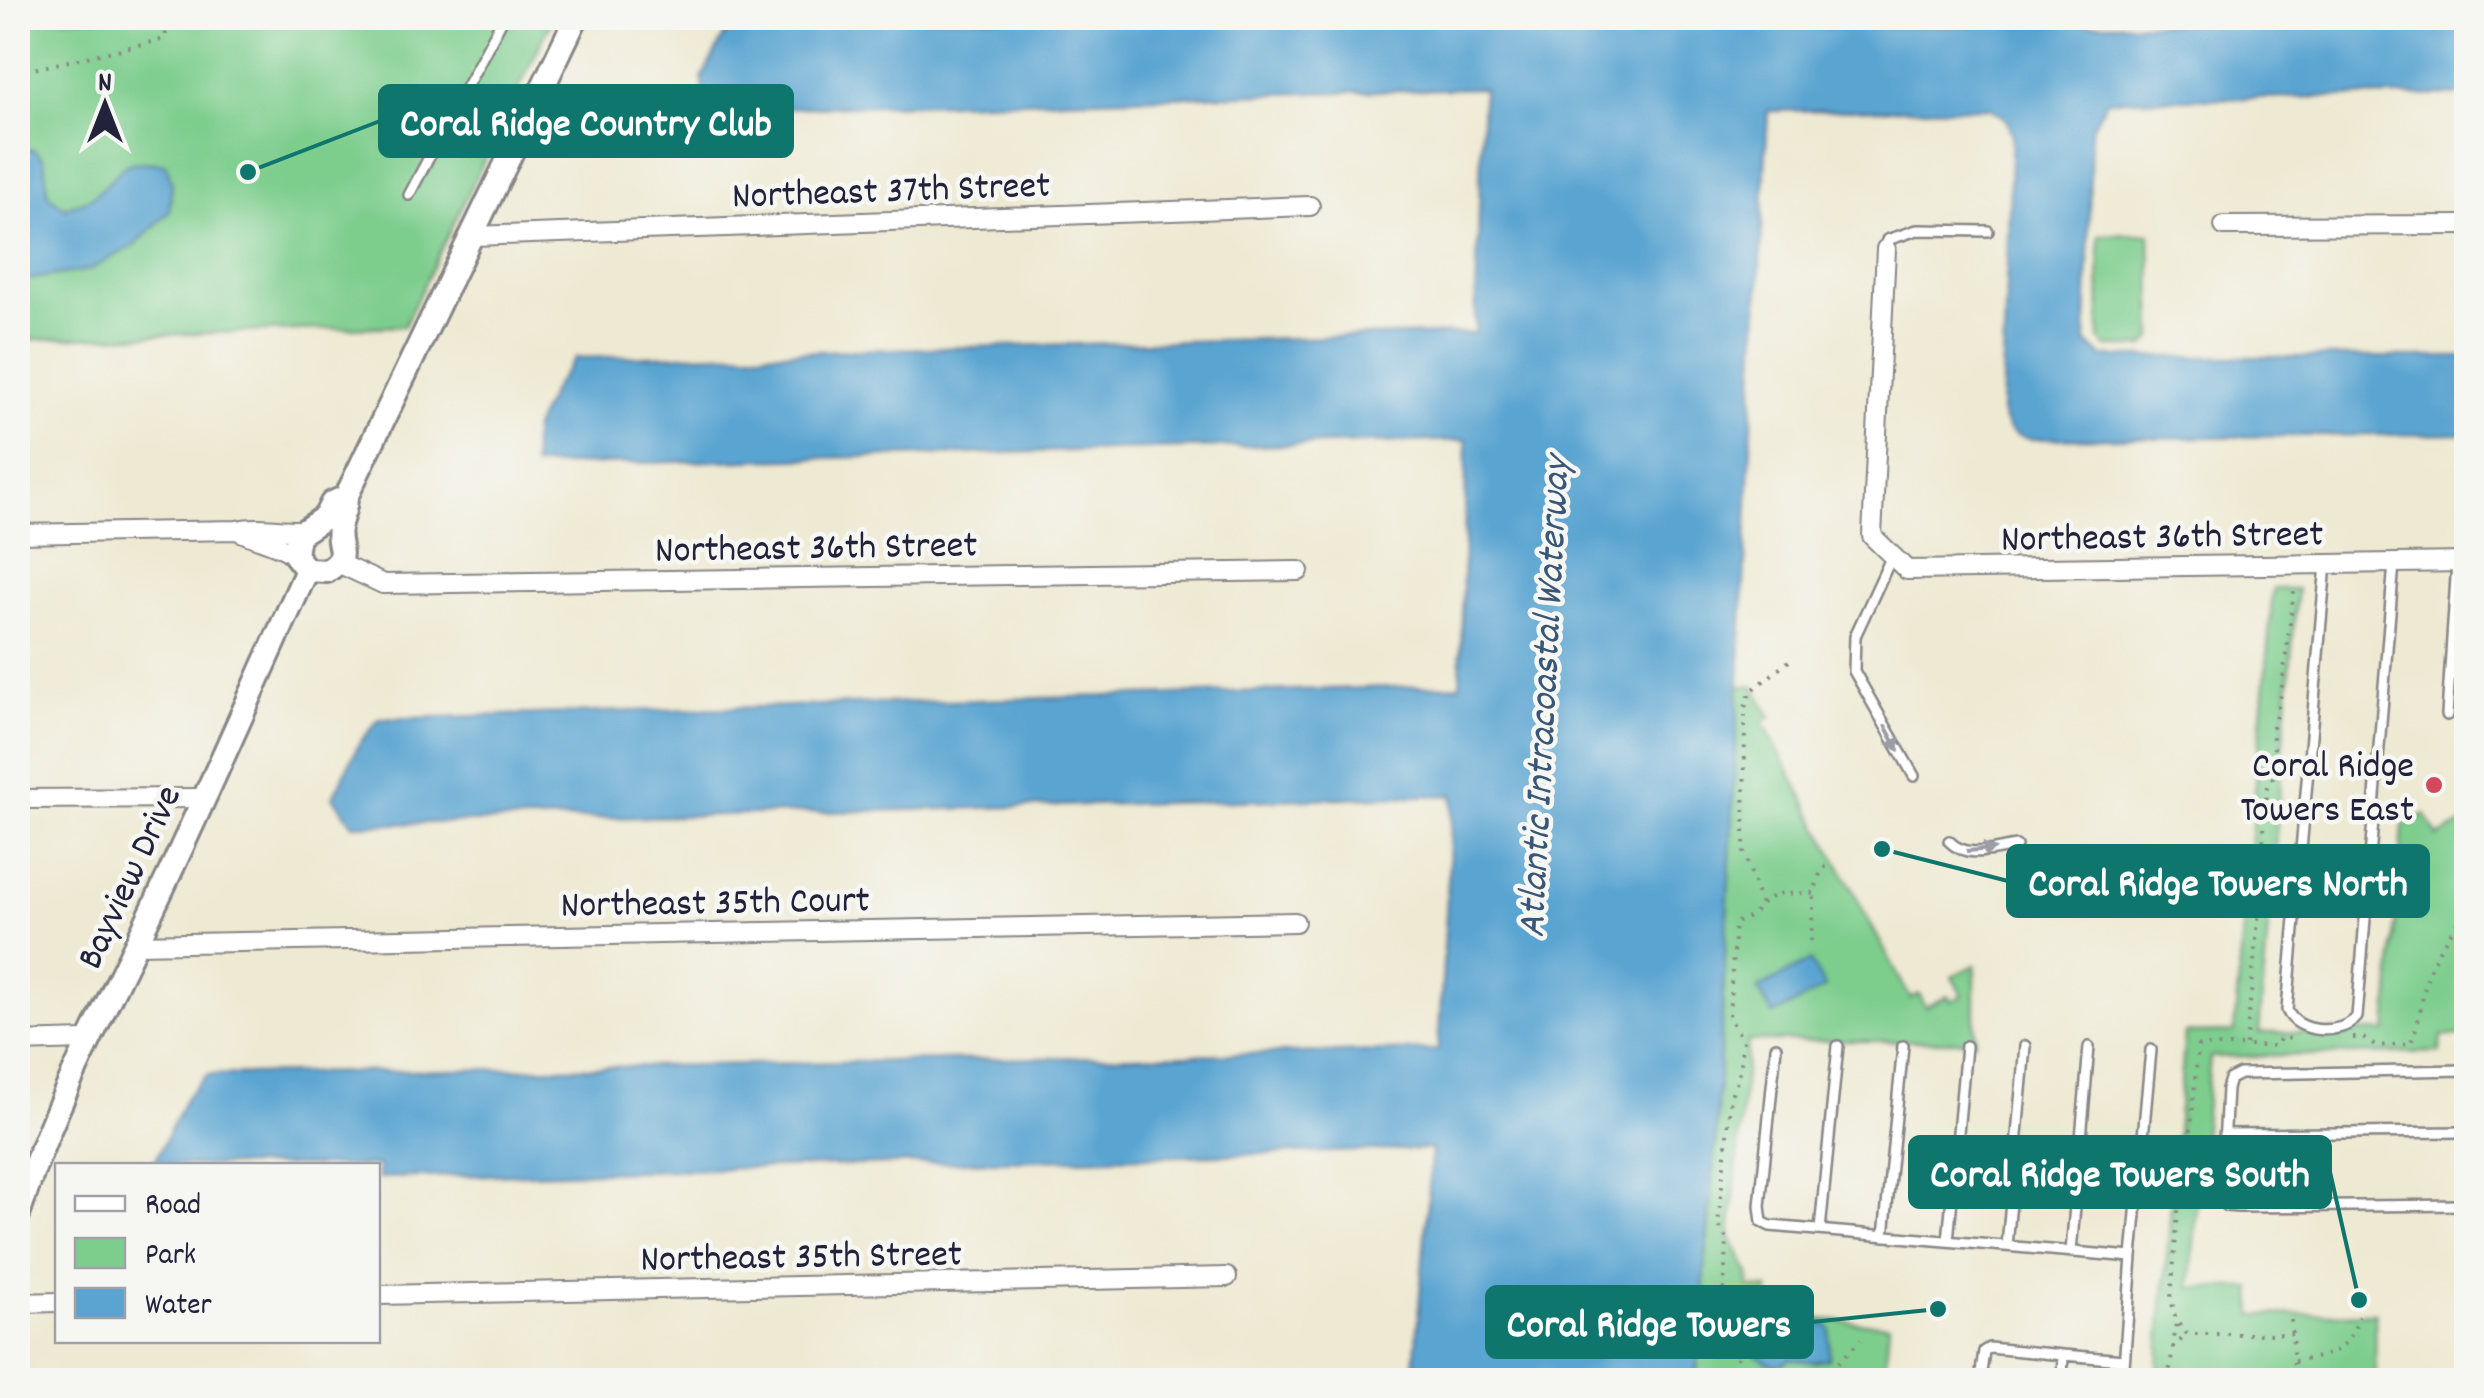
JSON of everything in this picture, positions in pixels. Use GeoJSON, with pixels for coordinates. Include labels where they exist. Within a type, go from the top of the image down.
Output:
{"type":"FeatureCollection","features":[{"type":"Feature","properties":{"kind":"street","name":"Bayview Drive"},"geometry":{"type":"LineString","coordinates":[[338,562],[342,548],[338,535],[346,512],[346,496],[576,18]]}},
{"type":"Feature","properties":{"kind":"street","name":"Northeast 37th Street"},"geometry":{"type":"LineString","coordinates":[[474,236],[1310,206]]}},
{"type":"Feature","properties":{"kind":"street"},"geometry":{"type":"LineString","coordinates":[[2224,226],[2466,226]]}},
{"type":"Feature","properties":{"kind":"street","name":"Northeast 36th Street"},"geometry":{"type":"LineString","coordinates":[[1886,249],[1872,536],[1907,570],[2462,562]]}},
{"type":"Feature","properties":{"kind":"street","name":"Bayview Drive"},"geometry":{"type":"LineString","coordinates":[[18,1215],[33,1167],[86,1040],[136,944],[203,798],[300,563],[295,541],[332,503],[346,496]]}},
{"type":"Feature","properties":{"kind":"street"},"geometry":{"type":"LineString","coordinates":[[18,534],[236,530],[256,526],[284,531],[332,529],[338,535]]}},
{"type":"Feature","properties":{"kind":"street"},"geometry":{"type":"LineString","coordinates":[[236,530],[280,546],[300,563],[327,571],[338,562]]}},
{"type":"Feature","properties":{"kind":"street","name":"Northeast 36th Street"},"geometry":{"type":"LineString","coordinates":[[338,562],[383,584],[1299,571]]}},
{"type":"Feature","properties":{"kind":"street"},"geometry":{"type":"LineString","coordinates":[[18,800],[203,798]]}},
{"type":"Feature","properties":{"kind":"street","name":"Northeast 35th Court"},"geometry":{"type":"LineString","coordinates":[[136,944],[1295,922]]}},
{"type":"Feature","properties":{"kind":"street"},"geometry":{"type":"LineString","coordinates":[[18,1042],[86,1040]]}},
{"type":"Feature","properties":{"kind":"street","name":"Northeast 35th Street"},"geometry":{"type":"LineString","coordinates":[[380,1295],[1227,1277]]}},
{"type":"Feature","properties":{"kind":"street"},"geometry":{"type":"LineString","coordinates":[[18,1303],[55,1302]]}},
{"type":"Feature","properties":{"kind":"lane"},"geometry":{"type":"LineString","coordinates":[[409,195],[502,18]]}},
{"type":"Feature","properties":{"kind":"lane"},"geometry":{"type":"LineString","coordinates":[[1886,249],[1887,240],[1907,231],[1988,232]]}},
{"type":"Feature","properties":{"kind":"lane"},"geometry":{"type":"LineString","coordinates":[[1892,556],[1855,636],[1854,671],[1914,776]]}},
{"type":"Feature","properties":{"kind":"lane"},"geometry":{"type":"LineString","coordinates":[[2446,715],[2462,562]]}},
{"type":"Feature","properties":{"kind":"lane"},"geometry":{"type":"LineString","coordinates":[[2326,564],[2287,1010],[2302,1027],[2334,1028],[2350,1025],[2357,1017],[2394,563]]}},
{"type":"Feature","properties":{"kind":"lane"},"geometry":{"type":"LineString","coordinates":[[1949,841],[1957,850],[1970,853],[2016,846]]}},
{"type":"Feature","properties":{"kind":"lane"},"geometry":{"type":"LineString","coordinates":[[1820,1230],[1838,1046]]}},
{"type":"Feature","properties":{"kind":"lane"},"geometry":{"type":"LineString","coordinates":[[1884,1236],[1902,1046]]}},
{"type":"Feature","properties":{"kind":"lane"},"geometry":{"type":"LineString","coordinates":[[1948,1241],[1966,1046]]}},
{"type":"Feature","properties":{"kind":"lane"},"geometry":{"type":"LineString","coordinates":[[2007,1246],[2025,1046]]}},
{"type":"Feature","properties":{"kind":"lane"},"geometry":{"type":"LineString","coordinates":[[1776,1047],[1759,1217],[1762,1222],[1770,1226],[2132,1257]]}},
{"type":"Feature","properties":{"kind":"lane"},"geometry":{"type":"LineString","coordinates":[[2071,1252],[2089,1047]]}},
{"type":"Feature","properties":{"kind":"lane"},"geometry":{"type":"LineString","coordinates":[[2122,1380],[2151,1050]]}},
{"type":"Feature","properties":{"kind":"lane"},"geometry":{"type":"LineString","coordinates":[[2466,1070],[2240,1074],[2230,1079],[2227,1089],[2222,1185],[2226,1206],[2466,1205]]}},
{"type":"Feature","properties":{"kind":"lane"},"geometry":{"type":"LineString","coordinates":[[2224,1134],[2466,1132]]}},
{"type":"Feature","properties":{"kind":"lane"},"geometry":{"type":"LineString","coordinates":[[1980,1380],[1984,1351],[1989,1348],[2124,1360]]}},
{"type":"Feature","properties":{"kind":"lane"},"geometry":{"type":"LineString","coordinates":[[2062,1380],[2064,1355]]}},
{"type":"Feature","properties":{"kind":"path"},"geometry":{"type":"LineString","coordinates":[[18,78],[25,71],[165,38],[168,18]]}},
{"type":"Feature","properties":{"kind":"path"},"geometry":{"type":"LineString","coordinates":[[2246,1046],[2259,910],[2270,862],[2262,856],[2267,789],[2277,770],[2272,732],[2281,694],[2294,590]]}},
{"type":"Feature","properties":{"kind":"path"},"geometry":{"type":"LineString","coordinates":[[1760,904],[1744,852],[1745,708],[1750,692],[1790,661]]}},
{"type":"Feature","properties":{"kind":"path"},"geometry":{"type":"LineString","coordinates":[[1811,942],[1814,892],[1821,870],[1831,863]]}},
{"type":"Feature","properties":{"kind":"path"},"geometry":{"type":"LineString","coordinates":[[1734,1380],[1739,1346],[1722,1311],[1727,1239],[1718,1224],[1731,1095],[1738,1079],[1742,1040],[1729,1017],[1735,924],[1752,916],[1760,904],[1776,894],[1814,892]]}},
{"type":"Feature","properties":{"kind":"path"},"geometry":{"type":"LineString","coordinates":[[2294,1361],[2330,1354],[2340,1348],[2354,1334],[2359,1316]]}},
{"type":"Feature","properties":{"kind":"path"},"geometry":{"type":"LineString","coordinates":[[2291,1320],[2295,1380]]}},
{"type":"Feature","properties":{"kind":"path"},"geometry":{"type":"LineString","coordinates":[[2168,1380],[2176,1321]]}},
{"type":"Feature","properties":{"kind":"path"},"geometry":{"type":"LineString","coordinates":[[2173,1348],[2187,1334]]}},
{"type":"Feature","properties":{"kind":"path"},"geometry":{"type":"LineString","coordinates":[[1826,1380],[1861,1340]]}},
{"type":"Feature","properties":{"kind":"green space"},"geometry":{"type":"Polygon","coordinates":[[[18,18],[553,18],[404,326],[18,340],[18,18]]]}},
{"type":"Feature","properties":{"kind":"green space"},"geometry":{"type":"Polygon","coordinates":[[[2150,234],[2153,337],[2145,347],[2106,347],[2100,340],[2099,235],[2150,234]]]}},
{"type":"Feature","properties":{"kind":"green space"},"geometry":{"type":"Polygon","coordinates":[[[2273,589],[2297,589],[2259,1033],[2387,1031],[2403,826],[2425,814],[2438,837],[2466,822],[2466,1036],[2442,1036],[2440,1052],[2210,1057],[2190,1288],[2252,1288],[2253,1315],[2375,1313],[2376,1380],[2157,1380],[2185,1033],[2234,1032],[2273,589]]]}},
{"type":"Feature","properties":{"kind":"green space"},"geometry":{"type":"Polygon","coordinates":[[[1738,686],[1754,686],[1771,717],[1763,722],[1910,998],[1919,994],[1926,1007],[1948,996],[1951,1001],[1962,995],[1952,977],[1975,965],[1975,1041],[1748,1041],[1730,1236],[1749,1274],[1749,1287],[1769,1289],[1768,1315],[1889,1325],[1884,1380],[1696,1380],[1716,1134],[1738,686]]]}},
{"type":"Feature","properties":{"kind":"water","name":"Atlantic Intracoastal Waterway"},"geometry":{"type":"Polygon","coordinates":[[[737,18],[1773,18],[1773,28],[2466,19],[2466,95],[2107,100],[2091,129],[2086,342],[2102,357],[2466,357],[2466,434],[2030,439],[2019,436],[2008,428],[2001,412],[2012,135],[2006,119],[1990,108],[1768,111],[1716,1134],[1696,1380],[1413,1380],[1432,1149],[380,1178],[380,1163],[158,1163],[155,1161],[186,1097],[207,1075],[1438,1050],[1453,795],[353,825],[333,797],[359,744],[379,719],[1460,685],[1467,440],[533,466],[533,430],[553,389],[575,358],[1475,333],[1483,88],[704,110],[702,78],[737,18]]]}},
{"type":"Feature","properties":{"kind":"water"},"geometry":{"type":"Polygon","coordinates":[[[18,148],[34,150],[44,159],[48,195],[65,208],[93,196],[130,163],[166,164],[172,184],[169,212],[135,245],[89,270],[18,281],[18,148]]]}},
{"type":"Feature","properties":{"kind":"water"},"geometry":{"type":"Polygon","coordinates":[[[1810,961],[1825,988],[1773,1015],[1758,989],[1810,961]]]}},
{"type":"Feature","properties":{"kind":"water"},"geometry":{"type":"Polygon","coordinates":[[[1794,1325],[1827,1325],[1829,1359],[1790,1359],[1775,1365],[1750,1347],[1762,1334],[1794,1325]]]}},
{"type":"Feature","properties":{"kind":"place","name":"Coral Ridge Country Club"},"geometry":{"type":"Point","coordinates":[248,172]}},
{"type":"Feature","properties":{"kind":"place","name":"Coral Ridge Towers East"},"geometry":{"type":"Point","coordinates":[2434,785]}},
{"type":"Feature","properties":{"kind":"place","name":"Coral Ridge Towers North"},"geometry":{"type":"Point","coordinates":[1882,849]}},
{"type":"Feature","properties":{"kind":"place","name":"Coral Ridge Towers South"},"geometry":{"type":"Point","coordinates":[2359,1300]}},
{"type":"Feature","properties":{"kind":"place","name":"Coral Ridge Towers"},"geometry":{"type":"Point","coordinates":[1938,1309]}}]}
